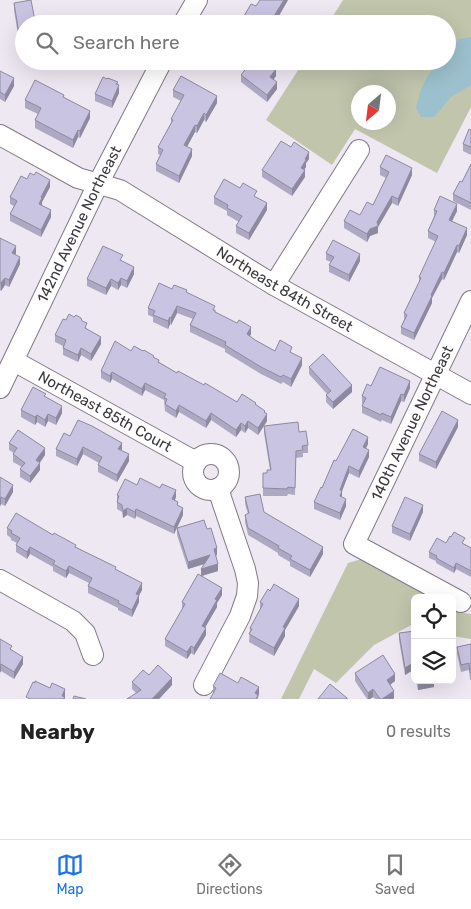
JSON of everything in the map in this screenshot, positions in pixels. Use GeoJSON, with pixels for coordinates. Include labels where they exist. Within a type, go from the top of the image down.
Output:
{"type":"FeatureCollection","features":[{"type":"Feature","properties":{"kind":"street"},"geometry":{"type":"LineString","coordinates":[[188,15],[197,0]]}},
{"type":"Feature","properties":{"kind":"street","name":"142nd Avenue Northeast"},"geometry":{"type":"LineString","coordinates":[[0,388],[98,184],[157,70]]}},
{"type":"Feature","properties":{"kind":"street","name":"Northeast 84th Street"},"geometry":{"type":"LineString","coordinates":[[0,135],[78,178],[120,190],[274,285],[471,394]]}},
{"type":"Feature","properties":{"kind":"street"},"geometry":{"type":"LineString","coordinates":[[274,285],[359,150]]}},
{"type":"Feature","properties":{"kind":"street","name":"140th Avenue Northeast"},"geometry":{"type":"LineString","coordinates":[[461,602],[354,544],[471,300]]}},
{"type":"Feature","properties":{"kind":"street","name":"Northeast 85th Court"},"geometry":{"type":"LineString","coordinates":[[14,361],[196,462]]}},
{"type":"Feature","properties":{"kind":"street"},"geometry":{"type":"LineString","coordinates":[[205,455],[217,455],[223,458],[229,468],[229,475],[219,488],[208,489],[198,484],[193,474],[196,462],[205,455]]}},
{"type":"Feature","properties":{"kind":"street"},"geometry":{"type":"LineString","coordinates":[[204,685],[240,616],[247,596],[248,582],[245,569],[219,488]]}},
{"type":"Feature","properties":{"kind":"street"},"geometry":{"type":"LineString","coordinates":[[0,580],[73,621],[85,633],[93,656]]}},
{"type":"Feature","properties":{"kind":"green space"},"geometry":{"type":"Polygon","coordinates":[[[343,0],[471,0],[471,107],[437,173],[357,130],[396,130],[396,85],[351,85],[351,130],[354,130],[332,165],[266,120],[298,70],[456,70],[456,15],[334,15],[343,0]]]}},
{"type":"Feature","properties":{"kind":"green space"},"geometry":{"type":"Polygon","coordinates":[[[368,557],[431,594],[411,594],[411,625],[374,645],[336,683],[314,669],[299,699],[281,699],[348,563],[368,557]]]}},
{"type":"Feature","properties":{"kind":"green space"},"geometry":{"type":"Polygon","coordinates":[[[456,608],[464,613],[471,614],[471,639],[456,637],[456,608]]]}},
{"type":"Feature","properties":{"kind":"water"},"geometry":{"type":"Polygon","coordinates":[[[471,37],[471,85],[451,97],[434,117],[421,117],[416,108],[419,95],[427,77],[431,70],[456,70],[456,42],[459,39],[471,37]]]}},
{"type":"Feature","properties":{"kind":"building"},"geometry":{"type":"Polygon","coordinates":[[[31,0],[34,15],[16,15],[14,3],[31,0]]]}},
{"type":"Feature","properties":{"kind":"building"},"geometry":{"type":"Polygon","coordinates":[[[260,0],[284,0],[275,15],[245,15],[251,4],[256,6],[260,0]]]}},
{"type":"Feature","properties":{"kind":"building"},"geometry":{"type":"Polygon","coordinates":[[[245,70],[275,70],[270,77],[277,82],[267,95],[241,75],[245,70]]]}},
{"type":"Feature","properties":{"kind":"building"},"geometry":{"type":"Polygon","coordinates":[[[0,71],[14,78],[5,95],[0,92],[0,71]]]}},
{"type":"Feature","properties":{"kind":"building"},"geometry":{"type":"Polygon","coordinates":[[[181,76],[217,96],[206,115],[204,113],[197,126],[195,125],[184,145],[192,149],[179,176],[156,164],[163,150],[158,147],[184,95],[173,90],[181,76]]]}},
{"type":"Feature","properties":{"kind":"building"},"geometry":{"type":"Polygon","coordinates":[[[103,77],[118,82],[116,84],[119,85],[112,101],[95,94],[103,77]]]}},
{"type":"Feature","properties":{"kind":"building"},"geometry":{"type":"Polygon","coordinates":[[[35,80],[90,111],[73,140],[35,120],[41,108],[25,100],[35,80]]]}},
{"type":"Feature","properties":{"kind":"building"},"geometry":{"type":"Polygon","coordinates":[[[469,129],[471,130],[471,147],[463,144],[469,129]]]}},
{"type":"Feature","properties":{"kind":"building"},"geometry":{"type":"Polygon","coordinates":[[[281,141],[291,147],[294,142],[309,152],[301,168],[305,170],[292,189],[262,170],[281,141]]]}},
{"type":"Feature","properties":{"kind":"building"},"geometry":{"type":"Polygon","coordinates":[[[386,155],[412,168],[398,199],[392,196],[377,222],[378,226],[370,229],[367,234],[344,221],[350,210],[360,215],[367,202],[373,205],[389,172],[380,167],[386,155]]]}},
{"type":"Feature","properties":{"kind":"building"},"geometry":{"type":"Polygon","coordinates":[[[471,164],[471,203],[453,194],[460,181],[462,182],[471,164]]]}},
{"type":"Feature","properties":{"kind":"building"},"geometry":{"type":"Polygon","coordinates":[[[36,172],[50,180],[39,204],[51,210],[41,230],[10,214],[17,201],[10,197],[21,176],[27,179],[30,173],[34,175],[36,172]]]}},
{"type":"Feature","properties":{"kind":"building"},"geometry":{"type":"Polygon","coordinates":[[[224,179],[240,188],[243,183],[257,191],[254,196],[267,203],[249,233],[236,226],[242,216],[227,208],[228,205],[214,197],[224,179]]]}},
{"type":"Feature","properties":{"kind":"building"},"geometry":{"type":"Polygon","coordinates":[[[440,196],[457,204],[449,220],[467,228],[444,273],[442,272],[414,333],[401,327],[407,315],[404,313],[438,236],[428,231],[437,211],[434,210],[440,196]]]}},
{"type":"Feature","properties":{"kind":"building"},"geometry":{"type":"Polygon","coordinates":[[[0,238],[16,246],[12,253],[20,257],[9,280],[5,278],[1,283],[0,283],[0,238]]]}},
{"type":"Feature","properties":{"kind":"building"},"geometry":{"type":"Polygon","coordinates":[[[333,240],[360,254],[349,275],[329,265],[334,257],[326,253],[333,240]]]}},
{"type":"Feature","properties":{"kind":"building"},"geometry":{"type":"Polygon","coordinates":[[[103,246],[123,255],[120,260],[134,267],[127,281],[121,278],[118,283],[111,279],[106,288],[87,279],[103,246]]]}},
{"type":"Feature","properties":{"kind":"building"},"geometry":{"type":"Polygon","coordinates":[[[159,283],[172,289],[174,285],[187,290],[186,292],[215,306],[213,310],[215,312],[237,323],[239,320],[251,327],[247,334],[275,351],[280,340],[292,347],[290,352],[302,358],[291,379],[283,375],[281,377],[261,367],[225,345],[226,342],[190,325],[196,313],[177,306],[168,321],[153,315],[155,311],[148,308],[159,283]]]}},
{"type":"Feature","properties":{"kind":"building"},"geometry":{"type":"Polygon","coordinates":[[[69,314],[81,318],[82,321],[87,323],[85,328],[101,337],[91,354],[81,348],[78,355],[63,348],[66,340],[55,335],[63,319],[66,320],[69,314]]]}},
{"type":"Feature","properties":{"kind":"building"},"geometry":{"type":"Polygon","coordinates":[[[115,341],[131,351],[134,346],[144,350],[159,360],[158,362],[177,373],[178,371],[204,385],[205,383],[237,402],[242,394],[256,403],[267,414],[258,428],[248,421],[245,426],[241,423],[236,430],[211,413],[206,421],[179,405],[176,411],[165,404],[167,399],[164,398],[166,394],[145,383],[142,389],[112,372],[110,376],[101,371],[115,341]]]}},
{"type":"Feature","properties":{"kind":"building"},"geometry":{"type":"Polygon","coordinates":[[[323,354],[352,385],[333,402],[326,395],[331,391],[309,367],[323,354]]]}},
{"type":"Feature","properties":{"kind":"building"},"geometry":{"type":"Polygon","coordinates":[[[380,367],[410,381],[404,395],[401,394],[391,417],[382,413],[381,415],[362,406],[366,398],[362,396],[367,384],[371,386],[380,367]]]}},
{"type":"Feature","properties":{"kind":"building"},"geometry":{"type":"Polygon","coordinates":[[[33,387],[62,406],[56,418],[48,414],[45,420],[37,415],[35,417],[21,410],[33,387]]]}},
{"type":"Feature","properties":{"kind":"building"},"geometry":{"type":"Polygon","coordinates":[[[442,411],[458,420],[436,462],[419,454],[442,411]]]}},
{"type":"Feature","properties":{"kind":"building"},"geometry":{"type":"Polygon","coordinates":[[[78,420],[122,443],[118,449],[129,454],[117,475],[98,465],[102,457],[83,447],[77,459],[56,449],[64,433],[70,436],[78,420]]]}},
{"type":"Feature","properties":{"kind":"building"},"geometry":{"type":"Polygon","coordinates":[[[298,422],[299,432],[306,431],[308,445],[302,446],[303,450],[296,451],[295,488],[263,488],[263,473],[271,470],[264,426],[298,422]]]}},
{"type":"Feature","properties":{"kind":"building"},"geometry":{"type":"Polygon","coordinates":[[[353,429],[368,437],[363,447],[369,450],[359,471],[349,466],[340,490],[342,491],[340,496],[346,499],[340,513],[314,502],[334,460],[336,461],[353,429]]]}},
{"type":"Feature","properties":{"kind":"building"},"geometry":{"type":"Polygon","coordinates":[[[18,430],[45,448],[36,460],[40,463],[30,476],[20,469],[25,463],[13,454],[17,448],[9,443],[18,430]]]}},
{"type":"Feature","properties":{"kind":"building"},"geometry":{"type":"Polygon","coordinates":[[[0,477],[13,485],[5,499],[1,497],[0,500],[0,477]]]}},
{"type":"Feature","properties":{"kind":"building"},"geometry":{"type":"Polygon","coordinates":[[[140,478],[160,488],[162,484],[176,490],[172,499],[183,508],[174,527],[136,509],[135,512],[127,508],[123,511],[122,505],[117,502],[119,496],[117,495],[125,479],[137,485],[140,478]]]}},
{"type":"Feature","properties":{"kind":"building"},"geometry":{"type":"Polygon","coordinates":[[[260,494],[264,512],[323,547],[310,570],[290,559],[292,556],[278,548],[279,546],[248,528],[245,515],[249,513],[245,497],[260,494]]]}},
{"type":"Feature","properties":{"kind":"building"},"geometry":{"type":"Polygon","coordinates":[[[405,497],[423,505],[410,534],[392,526],[405,497]]]}},
{"type":"Feature","properties":{"kind":"building"},"geometry":{"type":"Polygon","coordinates":[[[16,513],[142,583],[136,594],[139,595],[132,610],[118,603],[119,601],[88,586],[92,578],[69,566],[66,571],[53,564],[55,561],[30,547],[27,552],[16,545],[20,538],[11,533],[12,531],[7,528],[16,513]]]}},
{"type":"Feature","properties":{"kind":"building"},"geometry":{"type":"Polygon","coordinates":[[[204,520],[207,529],[211,528],[217,548],[214,549],[218,564],[201,569],[210,555],[188,562],[177,528],[204,520]]]}},
{"type":"Feature","properties":{"kind":"building"},"geometry":{"type":"Polygon","coordinates":[[[454,532],[465,538],[462,543],[471,548],[471,571],[456,563],[454,568],[429,552],[437,538],[446,543],[454,532]]]}},
{"type":"Feature","properties":{"kind":"building"},"geometry":{"type":"Polygon","coordinates":[[[198,574],[222,588],[202,626],[206,628],[194,648],[191,646],[187,652],[165,639],[185,604],[182,602],[198,574]]]}},
{"type":"Feature","properties":{"kind":"building"},"geometry":{"type":"Polygon","coordinates":[[[274,584],[299,599],[283,627],[285,628],[274,648],[249,634],[252,629],[250,628],[263,604],[260,602],[268,589],[270,591],[274,584]]]}},
{"type":"Feature","properties":{"kind":"building"},"geometry":{"type":"Polygon","coordinates":[[[411,632],[411,664],[405,668],[399,633],[411,632]]]}},
{"type":"Feature","properties":{"kind":"building"},"geometry":{"type":"Polygon","coordinates":[[[0,639],[12,646],[10,649],[23,657],[14,672],[1,664],[0,666],[0,639]]]}},
{"type":"Feature","properties":{"kind":"building"},"geometry":{"type":"Polygon","coordinates":[[[471,644],[470,673],[469,663],[461,665],[457,647],[471,644]]]}},
{"type":"Feature","properties":{"kind":"building"},"geometry":{"type":"Polygon","coordinates":[[[383,655],[395,674],[387,680],[394,691],[380,699],[373,689],[368,693],[355,673],[383,655]]]}},
{"type":"Feature","properties":{"kind":"building"},"geometry":{"type":"Polygon","coordinates":[[[158,665],[172,678],[152,699],[127,699],[141,690],[132,682],[143,670],[149,675],[158,665]]]}},
{"type":"Feature","properties":{"kind":"building"},"geometry":{"type":"Polygon","coordinates":[[[220,673],[238,683],[241,677],[259,687],[255,693],[258,695],[256,699],[210,699],[216,688],[213,686],[220,673]]]}},
{"type":"Feature","properties":{"kind":"building"},"geometry":{"type":"Polygon","coordinates":[[[35,681],[50,688],[52,683],[65,689],[62,696],[65,697],[63,699],[30,699],[26,697],[35,681]]]}},
{"type":"Feature","properties":{"kind":"building"},"geometry":{"type":"Polygon","coordinates":[[[330,684],[347,698],[347,699],[318,699],[330,684]]]}},
{"type":"Feature","properties":{"kind":"building"},"geometry":{"type":"Polygon","coordinates":[[[74,696],[86,699],[73,699],[74,696]]]}}]}
